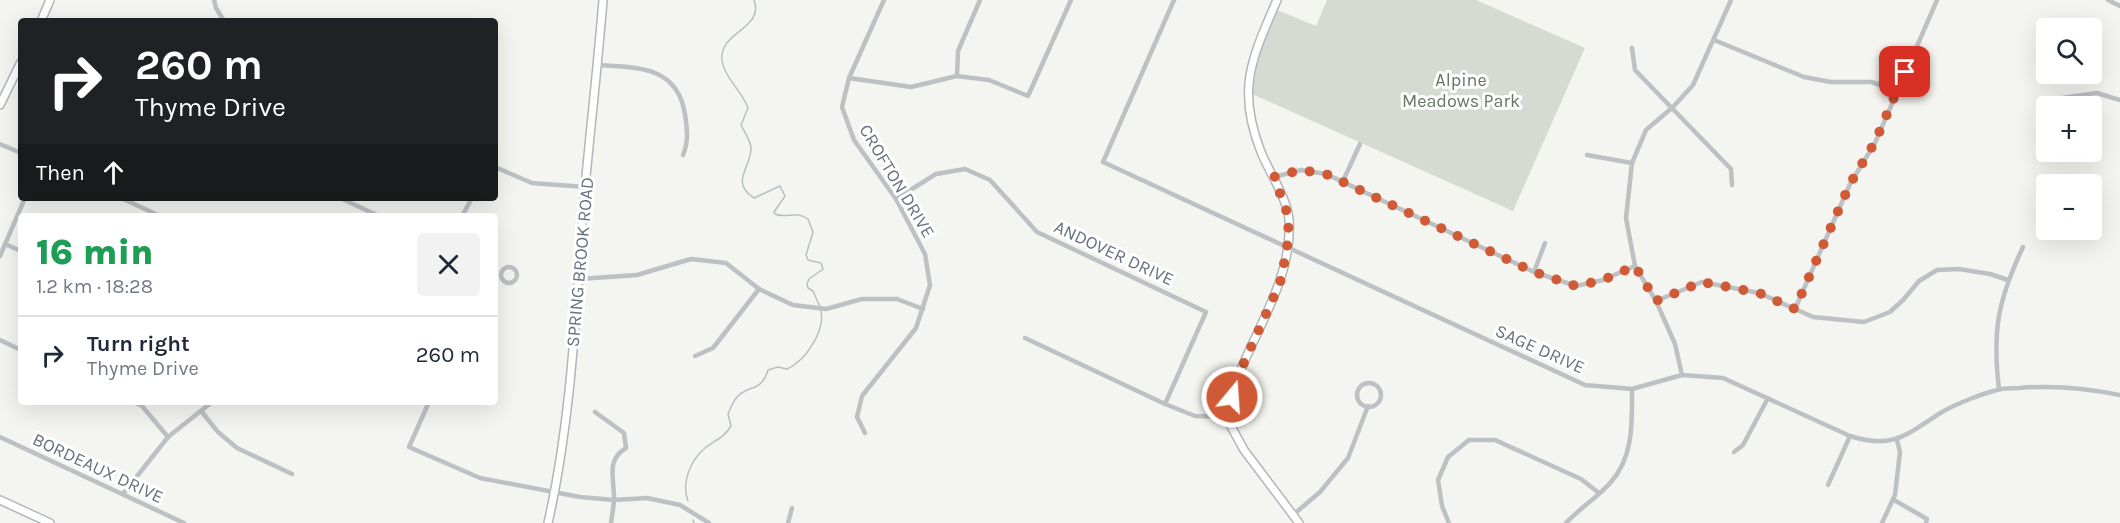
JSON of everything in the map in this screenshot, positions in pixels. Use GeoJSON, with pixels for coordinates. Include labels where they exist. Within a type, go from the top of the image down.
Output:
{"type":"FeatureCollection","features":[{"type":"Feature","properties":{"kind":"street"},"geometry":{"type":"LineString","coordinates":[[42,18],[50,0]]}},
{"type":"Feature","properties":{"kind":"street"},"geometry":{"type":"LineString","coordinates":[[214,0],[222,18]]}},
{"type":"Feature","properties":{"kind":"street","name":"SPRING BROOK ROAD"},"geometry":{"type":"LineString","coordinates":[[548,523],[569,388],[603,0]]}},
{"type":"Feature","properties":{"kind":"street","name":"CROFTON DRIVE"},"geometry":{"type":"LineString","coordinates":[[865,433],[857,417],[862,396],[916,328],[930,285],[925,254],[896,199],[854,140],[842,107],[849,78],[884,0]]}},
{"type":"Feature","properties":{"kind":"street"},"geometry":{"type":"LineString","coordinates":[[957,76],[958,51],[980,0]]}},
{"type":"Feature","properties":{"kind":"street"},"geometry":{"type":"LineString","coordinates":[[849,78],[911,87],[957,76],[989,80],[1029,96],[1071,0]]}},
{"type":"Feature","properties":{"kind":"street","name":"SAGE DRIVE"},"geometry":{"type":"LineString","coordinates":[[1174,0],[1103,162],[1585,385],[1632,389],[1682,375],[1723,378],[1850,436],[1869,442],[1897,440],[1944,411],[1998,390],[2051,385],[2093,389],[2120,395]]}},
{"type":"Feature","properties":{"kind":"street"},"geometry":{"type":"LineString","coordinates":[[1277,0],[1256,49],[1248,87],[1249,110],[1261,152],[1274,177],[1289,218],[1287,249],[1280,283],[1238,376],[1226,417],[1244,450],[1299,523]]}},
{"type":"Feature","properties":{"kind":"street"},"geometry":{"type":"LineString","coordinates":[[1682,375],[1675,344],[1656,301],[1635,266],[1626,218],[1632,163],[1646,129],[1673,107],[1693,85],[1731,0]]}},
{"type":"Feature","properties":{"kind":"street"},"geometry":{"type":"LineString","coordinates":[[1795,309],[1850,184],[1875,142],[1938,0]]}},
{"type":"Feature","properties":{"kind":"street"},"geometry":{"type":"LineString","coordinates":[[2108,0],[2120,6]]}},
{"type":"Feature","properties":{"kind":"street"},"geometry":{"type":"LineString","coordinates":[[1714,40],[1804,77],[1831,82],[1871,82],[1897,90]]}},
{"type":"Feature","properties":{"kind":"street"},"geometry":{"type":"LineString","coordinates":[[1632,48],[1635,70],[1731,169],[1732,185]]}},
{"type":"Feature","properties":{"kind":"street"},"geometry":{"type":"LineString","coordinates":[[598,65],[640,68],[666,77],[676,88],[684,105],[688,144],[683,155]]}},
{"type":"Feature","properties":{"kind":"street"},"geometry":{"type":"LineString","coordinates":[[0,105],[18,68]]}},
{"type":"Feature","properties":{"kind":"street"},"geometry":{"type":"LineString","coordinates":[[2076,96],[2097,93],[2120,100]]}},
{"type":"Feature","properties":{"kind":"street"},"geometry":{"type":"LineString","coordinates":[[0,144],[18,152]]}},
{"type":"Feature","properties":{"kind":"street"},"geometry":{"type":"LineString","coordinates":[[1343,181],[1360,144]]}},
{"type":"Feature","properties":{"kind":"street"},"geometry":{"type":"LineString","coordinates":[[1587,155],[1632,163]]}},
{"type":"Feature","properties":{"kind":"street"},"geometry":{"type":"LineString","coordinates":[[498,168],[532,183],[585,187]]}},
{"type":"Feature","properties":{"kind":"street","name":"ANDOVER DRIVE"},"geometry":{"type":"LineString","coordinates":[[896,199],[936,174],[965,169],[990,180],[1037,232],[1206,312],[1165,404]]}},
{"type":"Feature","properties":{"kind":"street"},"geometry":{"type":"LineString","coordinates":[[1274,177],[1292,171],[1309,170],[1343,181],[1534,272],[1576,286],[1603,280],[1635,266]]}},
{"type":"Feature","properties":{"kind":"street"},"geometry":{"type":"LineString","coordinates":[[128,201],[154,213]]}},
{"type":"Feature","properties":{"kind":"street"},"geometry":{"type":"LineString","coordinates":[[346,201],[372,213]]}},
{"type":"Feature","properties":{"kind":"street"},"geometry":{"type":"LineString","coordinates":[[0,256],[18,216]]}},
{"type":"Feature","properties":{"kind":"street"},"geometry":{"type":"LineString","coordinates":[[1534,272],[1545,243]]}},
{"type":"Feature","properties":{"kind":"street"},"geometry":{"type":"LineString","coordinates":[[5,244],[18,249]]}},
{"type":"Feature","properties":{"kind":"street"},"geometry":{"type":"LineString","coordinates":[[1998,390],[1997,322],[2008,280],[2023,247]]}},
{"type":"Feature","properties":{"kind":"street"},"geometry":{"type":"LineString","coordinates":[[579,279],[637,275],[691,259],[726,263],[759,289],[793,305],[824,309],[862,298],[897,299],[923,309]]}},
{"type":"Feature","properties":{"kind":"street"},"geometry":{"type":"LineString","coordinates":[[1656,301],[1702,282],[1759,293],[1813,317],[1864,322],[1890,312],[1919,281],[1937,270],[1959,268],[2008,280]]}},
{"type":"Feature","properties":{"kind":"street"},"geometry":{"type":"LineString","coordinates":[[695,356],[713,348],[759,289]]}},
{"type":"Feature","properties":{"kind":"street"},"geometry":{"type":"LineString","coordinates":[[1025,338],[1195,416],[1226,417]]}},
{"type":"Feature","properties":{"kind":"street"},"geometry":{"type":"LineString","coordinates":[[0,340],[18,349]]}},
{"type":"Feature","properties":{"kind":"street"},"geometry":{"type":"LineString","coordinates":[[1371,383],[1378,386],[1381,396],[1375,405],[1368,406],[1361,402],[1358,395],[1360,387],[1371,383]]}},
{"type":"Feature","properties":{"kind":"street"},"geometry":{"type":"LineString","coordinates":[[1566,523],[1612,481],[1627,456],[1632,427],[1632,389]]}},
{"type":"Feature","properties":{"kind":"street"},"geometry":{"type":"LineString","coordinates":[[1734,452],[1743,445],[1768,398]]}},
{"type":"Feature","properties":{"kind":"street"},"geometry":{"type":"LineString","coordinates":[[140,405],[168,437]]}},
{"type":"Feature","properties":{"kind":"street"},"geometry":{"type":"LineString","coordinates":[[123,494],[168,437],[208,405]]}},
{"type":"Feature","properties":{"kind":"street"},"geometry":{"type":"LineString","coordinates":[[428,405],[409,447],[480,478],[554,493],[614,500],[647,498],[680,505],[709,523]]}},
{"type":"Feature","properties":{"kind":"street"},"geometry":{"type":"LineString","coordinates":[[1292,516],[1320,492],[1348,458],[1368,406]]}},
{"type":"Feature","properties":{"kind":"street"},"geometry":{"type":"LineString","coordinates":[[201,411],[218,432],[237,448],[292,474]]}},
{"type":"Feature","properties":{"kind":"street"},"geometry":{"type":"LineString","coordinates":[[595,412],[624,433],[626,448],[617,454],[613,464],[614,500],[611,523]]}},
{"type":"Feature","properties":{"kind":"street"},"geometry":{"type":"LineString","coordinates":[[1828,485],[1850,436]]}},
{"type":"Feature","properties":{"kind":"street","name":"BORDEAUX DRIVE"},"geometry":{"type":"LineString","coordinates":[[0,437],[184,523]]}},
{"type":"Feature","properties":{"kind":"street"},"geometry":{"type":"LineString","coordinates":[[1449,523],[1442,506],[1438,480],[1448,457],[1469,440],[1495,440],[1581,479],[1599,493]]}},
{"type":"Feature","properties":{"kind":"street"},"geometry":{"type":"LineString","coordinates":[[1882,523],[1894,500],[1900,452],[1897,440]]}},
{"type":"Feature","properties":{"kind":"street"},"geometry":{"type":"LineString","coordinates":[[0,500],[50,523]]}},
{"type":"Feature","properties":{"kind":"street"},"geometry":{"type":"LineString","coordinates":[[1894,500],[1927,519],[1926,523]]}},
{"type":"Feature","properties":{"kind":"street"},"geometry":{"type":"LineString","coordinates":[[788,523],[792,508]]}},
{"type":"Feature","properties":{"kind":"green space","name":"Alpine Meadows Park"},"geometry":{"type":"Polygon","coordinates":[[[1327,0],[1476,0],[1585,48],[1513,211],[1252,94],[1258,53],[1277,10],[1316,26],[1327,0]]]}},
{"type":"Feature","properties":{"kind":"waterway"},"geometry":{"type":"LineString","coordinates":[[754,0],[756,10],[753,18],[727,42],[722,60],[726,72],[748,108],[741,125],[751,147],[742,180],[743,186],[754,198],[780,186],[785,196],[774,212],[775,214],[799,215],[808,219],[813,232],[806,255],[808,260],[821,263],[823,269],[809,279],[807,284],[820,307]]}},
{"type":"Feature","properties":{"kind":"waterway"},"geometry":{"type":"LineString","coordinates":[[688,501],[686,480],[691,466],[700,453],[731,426],[728,414],[736,399],[741,393],[762,382],[768,370],[778,367],[787,369],[807,353],[820,328],[821,311]]}},
{"type":"Feature","properties":{"kind":"route"},"geometry":{"type":"LineString","coordinates":[[1232,397],[1238,376],[1280,283],[1287,249],[1289,218],[1274,177],[1301,170],[1326,174],[1534,272],[1576,286],[1603,280],[1635,266],[1656,301],[1702,282],[1759,293],[1795,309],[1850,184],[1875,142],[1905,72]]}}]}
